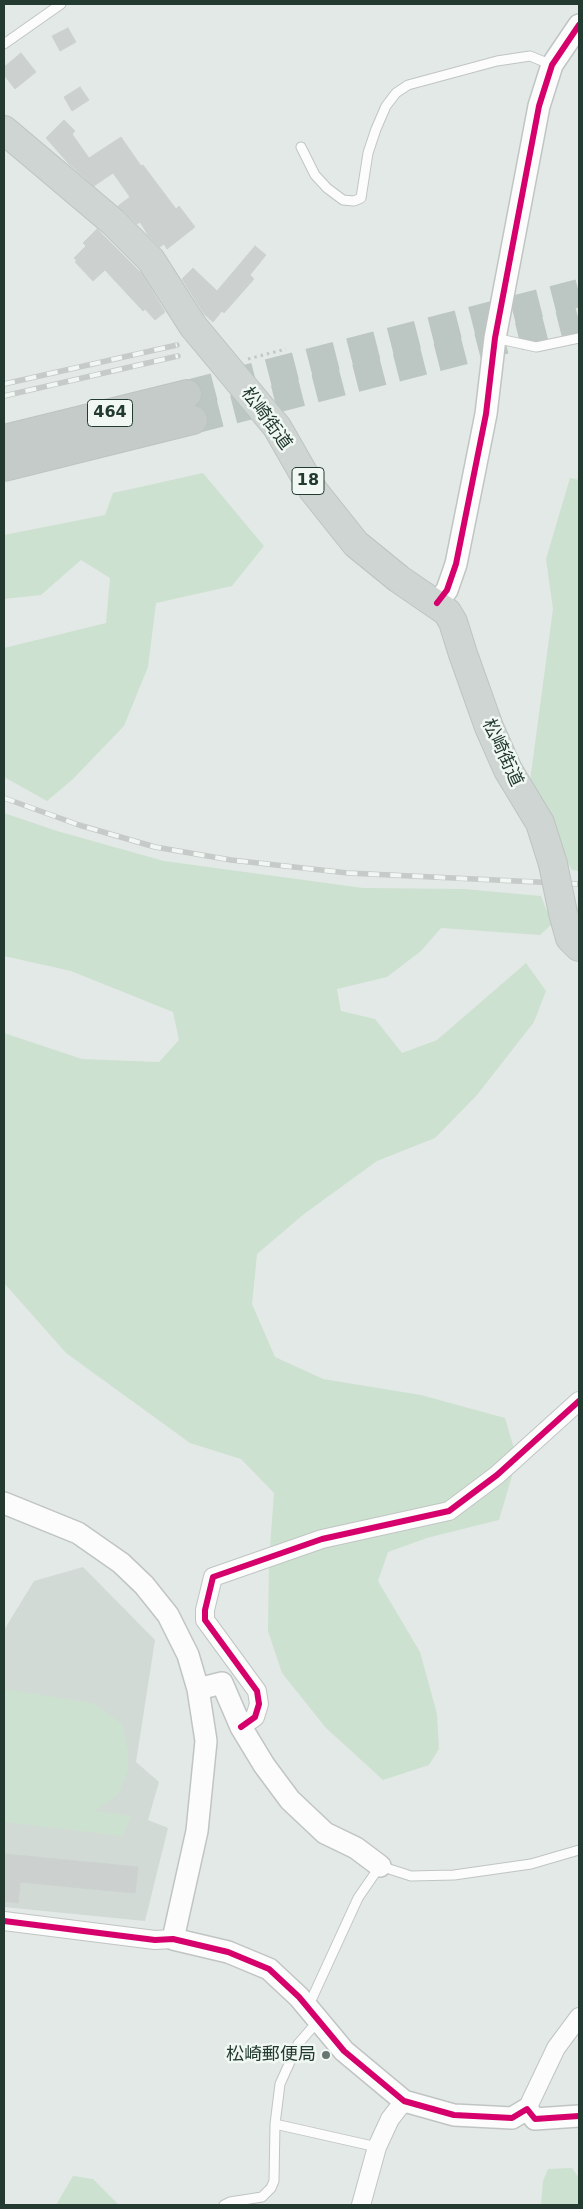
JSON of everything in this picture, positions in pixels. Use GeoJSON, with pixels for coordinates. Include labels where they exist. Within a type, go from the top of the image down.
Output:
{"type":"FeatureCollection","features":[{"type":"Feature","properties":{"kind":"highway","name":"464"},"geometry":{"type":"LineString","coordinates":[[4,439],[187,394]]}},
{"type":"Feature","properties":{"kind":"highway","name":"464"},"geometry":{"type":"LineString","coordinates":[[4,467],[193,420]]}},
{"type":"Feature","properties":{"kind":"main road","name":"松崎街道"},"geometry":{"type":"LineString","coordinates":[[4,130],[113,222],[151,260],[193,326],[277,427],[313,490],[356,544],[399,579],[448,612],[454,622],[463,654],[489,727],[508,770],[540,823],[553,864],[570,938],[579,947]]}},
{"type":"Feature","properties":{"kind":"street"},"geometry":{"type":"LineString","coordinates":[[437,603],[447,590],[456,564],[486,414],[495,338],[540,106],[552,65],[579,25]]}},
{"type":"Feature","properties":{"kind":"street"},"geometry":{"type":"LineString","coordinates":[[241,1727],[255,1717],[258,1704],[257,1691],[205,1620],[204,1610],[213,1577],[322,1538],[449,1511],[497,1475],[579,1401]]}},
{"type":"Feature","properties":{"kind":"street"},"geometry":{"type":"LineString","coordinates":[[4,1503],[78,1533],[107,1552],[144,1585],[168,1615],[188,1655],[198,1689],[206,1741],[197,1831],[173,1939]]}},
{"type":"Feature","properties":{"kind":"street"},"geometry":{"type":"LineString","coordinates":[[198,1689],[222,1683],[241,1727],[264,1765],[290,1800],[325,1833],[356,1848],[380,1866]]}},
{"type":"Feature","properties":{"kind":"street"},"geometry":{"type":"LineString","coordinates":[[4,1921],[155,1940],[173,1939],[228,1952],[268,1969],[313,2014],[344,2051],[404,2101],[454,2115],[512,2118],[527,2109],[556,2048],[579,2017]]}},
{"type":"Feature","properties":{"kind":"street"},"geometry":{"type":"LineString","coordinates":[[361,2205],[378,2147],[390,2119],[404,2101]]}},
{"type":"Feature","properties":{"kind":"street"},"geometry":{"type":"LineString","coordinates":[[527,2109],[535,2119],[579,2116]]}},
{"type":"Feature","properties":{"kind":"lane"},"geometry":{"type":"LineString","coordinates":[[4,44],[61,4]]}},
{"type":"Feature","properties":{"kind":"lane"},"geometry":{"type":"LineString","coordinates":[[301,147],[315,175],[327,188],[343,200],[354,201],[361,198],[368,153],[386,106],[402,89],[408,85],[498,61],[530,56],[552,65]]}},
{"type":"Feature","properties":{"kind":"lane"},"geometry":{"type":"LineString","coordinates":[[495,338],[536,347],[579,338]]}},
{"type":"Feature","properties":{"kind":"lane"},"geometry":{"type":"LineString","coordinates":[[224,2205],[230,2202],[256,2202],[267,2193],[274,2181],[275,2124],[280,2084],[313,2014],[358,1898],[380,1866],[411,1876],[454,1875],[531,1864],[579,1850]]}},
{"type":"Feature","properties":{"kind":"lane"},"geometry":{"type":"LineString","coordinates":[[275,2124],[378,2147]]}},
{"type":"Feature","properties":{"kind":"path"},"geometry":{"type":"LineString","coordinates":[[239,361],[286,349]]}},
{"type":"Feature","properties":{"kind":"shaded area"},"geometry":{"type":"Polygon","coordinates":[[[83,1567],[155,1640],[136,1762],[159,1782],[148,1820],[168,1828],[145,1921],[4,1907],[4,1630],[34,1581],[83,1567]]]}},
{"type":"Feature","properties":{"kind":"green space"},"geometry":{"type":"Polygon","coordinates":[[[203,473],[264,546],[232,586],[156,603],[148,667],[124,726],[73,779],[47,801],[4,777],[4,648],[106,623],[110,578],[81,560],[41,595],[4,599],[4,535],[105,515],[113,493],[203,473]]]}},
{"type":"Feature","properties":{"kind":"green space"},"geometry":{"type":"Polygon","coordinates":[[[570,478],[579,480],[579,871],[572,870],[528,796],[553,609],[546,559],[570,478]]]}},
{"type":"Feature","properties":{"kind":"green space"},"geometry":{"type":"Polygon","coordinates":[[[4,813],[57,831],[164,861],[363,888],[464,889],[541,896],[552,924],[540,935],[441,928],[421,951],[387,977],[337,989],[341,1011],[375,1019],[402,1053],[437,1040],[526,963],[546,991],[534,1022],[477,1095],[435,1138],[377,1161],[304,1214],[257,1254],[252,1304],[275,1357],[323,1379],[421,1395],[505,1418],[517,1459],[499,1520],[427,1538],[388,1552],[378,1581],[420,1652],[437,1714],[439,1749],[429,1765],[383,1780],[326,1728],[282,1673],[268,1631],[269,1561],[274,1493],[241,1459],[190,1443],[66,1353],[4,1283],[4,1033],[82,1059],[159,1062],[179,1040],[173,1012],[71,971],[4,956],[4,813]]]}},
{"type":"Feature","properties":{"kind":"green space"},"geometry":{"type":"Polygon","coordinates":[[[4,1689],[93,1703],[122,1724],[128,1752],[128,1770],[118,1795],[95,1811],[131,1816],[123,1836],[4,1822],[4,1689]]]}},
{"type":"Feature","properties":{"kind":"green space"},"geometry":{"type":"Polygon","coordinates":[[[572,2168],[579,2178],[579,2205],[541,2205],[543,2181],[548,2169],[572,2168]]]}},
{"type":"Feature","properties":{"kind":"green space"},"geometry":{"type":"Polygon","coordinates":[[[73,2176],[93,2179],[119,2205],[56,2205],[73,2176]]]}},
{"type":"Feature","properties":{"kind":"building"},"geometry":{"type":"Polygon","coordinates":[[[68,28],[76,42],[60,51],[52,36],[68,28]]]}},
{"type":"Feature","properties":{"kind":"building"},"geometry":{"type":"Polygon","coordinates":[[[21,53],[36,72],[15,89],[4,75],[4,67],[21,53]]]}},
{"type":"Feature","properties":{"kind":"building"},"geometry":{"type":"Polygon","coordinates":[[[80,87],[89,100],[72,111],[64,97],[80,87]]]}},
{"type":"Feature","properties":{"kind":"building"},"geometry":{"type":"Polygon","coordinates":[[[64,120],[75,131],[72,134],[89,158],[121,137],[141,166],[143,165],[176,209],[179,206],[195,227],[167,249],[164,244],[160,247],[148,235],[140,222],[137,224],[118,206],[130,197],[113,173],[94,186],[69,164],[46,138],[64,120]]]}},
{"type":"Feature","properties":{"kind":"building"},"geometry":{"type":"Polygon","coordinates":[[[97,229],[142,274],[165,312],[155,320],[145,309],[143,311],[105,270],[93,281],[75,262],[77,261],[74,258],[86,246],[83,243],[97,229]]]}},
{"type":"Feature","properties":{"kind":"building"},"geometry":{"type":"Polygon","coordinates":[[[255,246],[266,255],[250,275],[254,279],[224,313],[222,311],[213,322],[204,314],[182,279],[193,268],[217,291],[255,246]]]}},
{"type":"Feature","properties":{"kind":"building"},"geometry":{"type":"Polygon","coordinates":[[[4,1854],[138,1867],[135,1893],[20,1882],[18,1903],[4,1901],[4,1854]]]}},
{"type":"Feature","properties":{"kind":"tunnel"},"geometry":{"type":"LineString","coordinates":[[187,394],[579,293]]}},
{"type":"Feature","properties":{"kind":"tunnel"},"geometry":{"type":"LineString","coordinates":[[193,420],[579,321]]}},
{"type":"Feature","properties":{"kind":"railway"},"geometry":{"type":"LineString","coordinates":[[4,384],[177,345]]}},
{"type":"Feature","properties":{"kind":"railway"},"geometry":{"type":"LineString","coordinates":[[4,396],[178,356]]}},
{"type":"Feature","properties":{"kind":"railway"},"geometry":{"type":"LineString","coordinates":[[4,798],[79,825],[155,847],[231,860],[348,873],[579,884]]}},
{"type":"Feature","properties":{"kind":"cycle path"},"geometry":{"type":"LineString","coordinates":[[437,603],[447,590],[456,564],[486,414],[495,338],[539,106],[552,65],[579,25]]}},
{"type":"Feature","properties":{"kind":"cycle path"},"geometry":{"type":"LineString","coordinates":[[241,1727],[255,1717],[259,1704],[257,1691],[205,1620],[205,1610],[213,1577],[322,1539],[449,1511],[497,1475],[579,1401]]}},
{"type":"Feature","properties":{"kind":"cycle path"},"geometry":{"type":"LineString","coordinates":[[4,1921],[155,1940],[173,1939],[228,1952],[269,1969],[299,1997],[344,2051],[404,2101],[454,2115],[512,2118],[527,2109],[535,2119],[579,2116]]}},
{"type":"Feature","properties":{"kind":"place","name":"松崎郵便局"},"geometry":{"type":"Point","coordinates":[326,2055]}}]}
